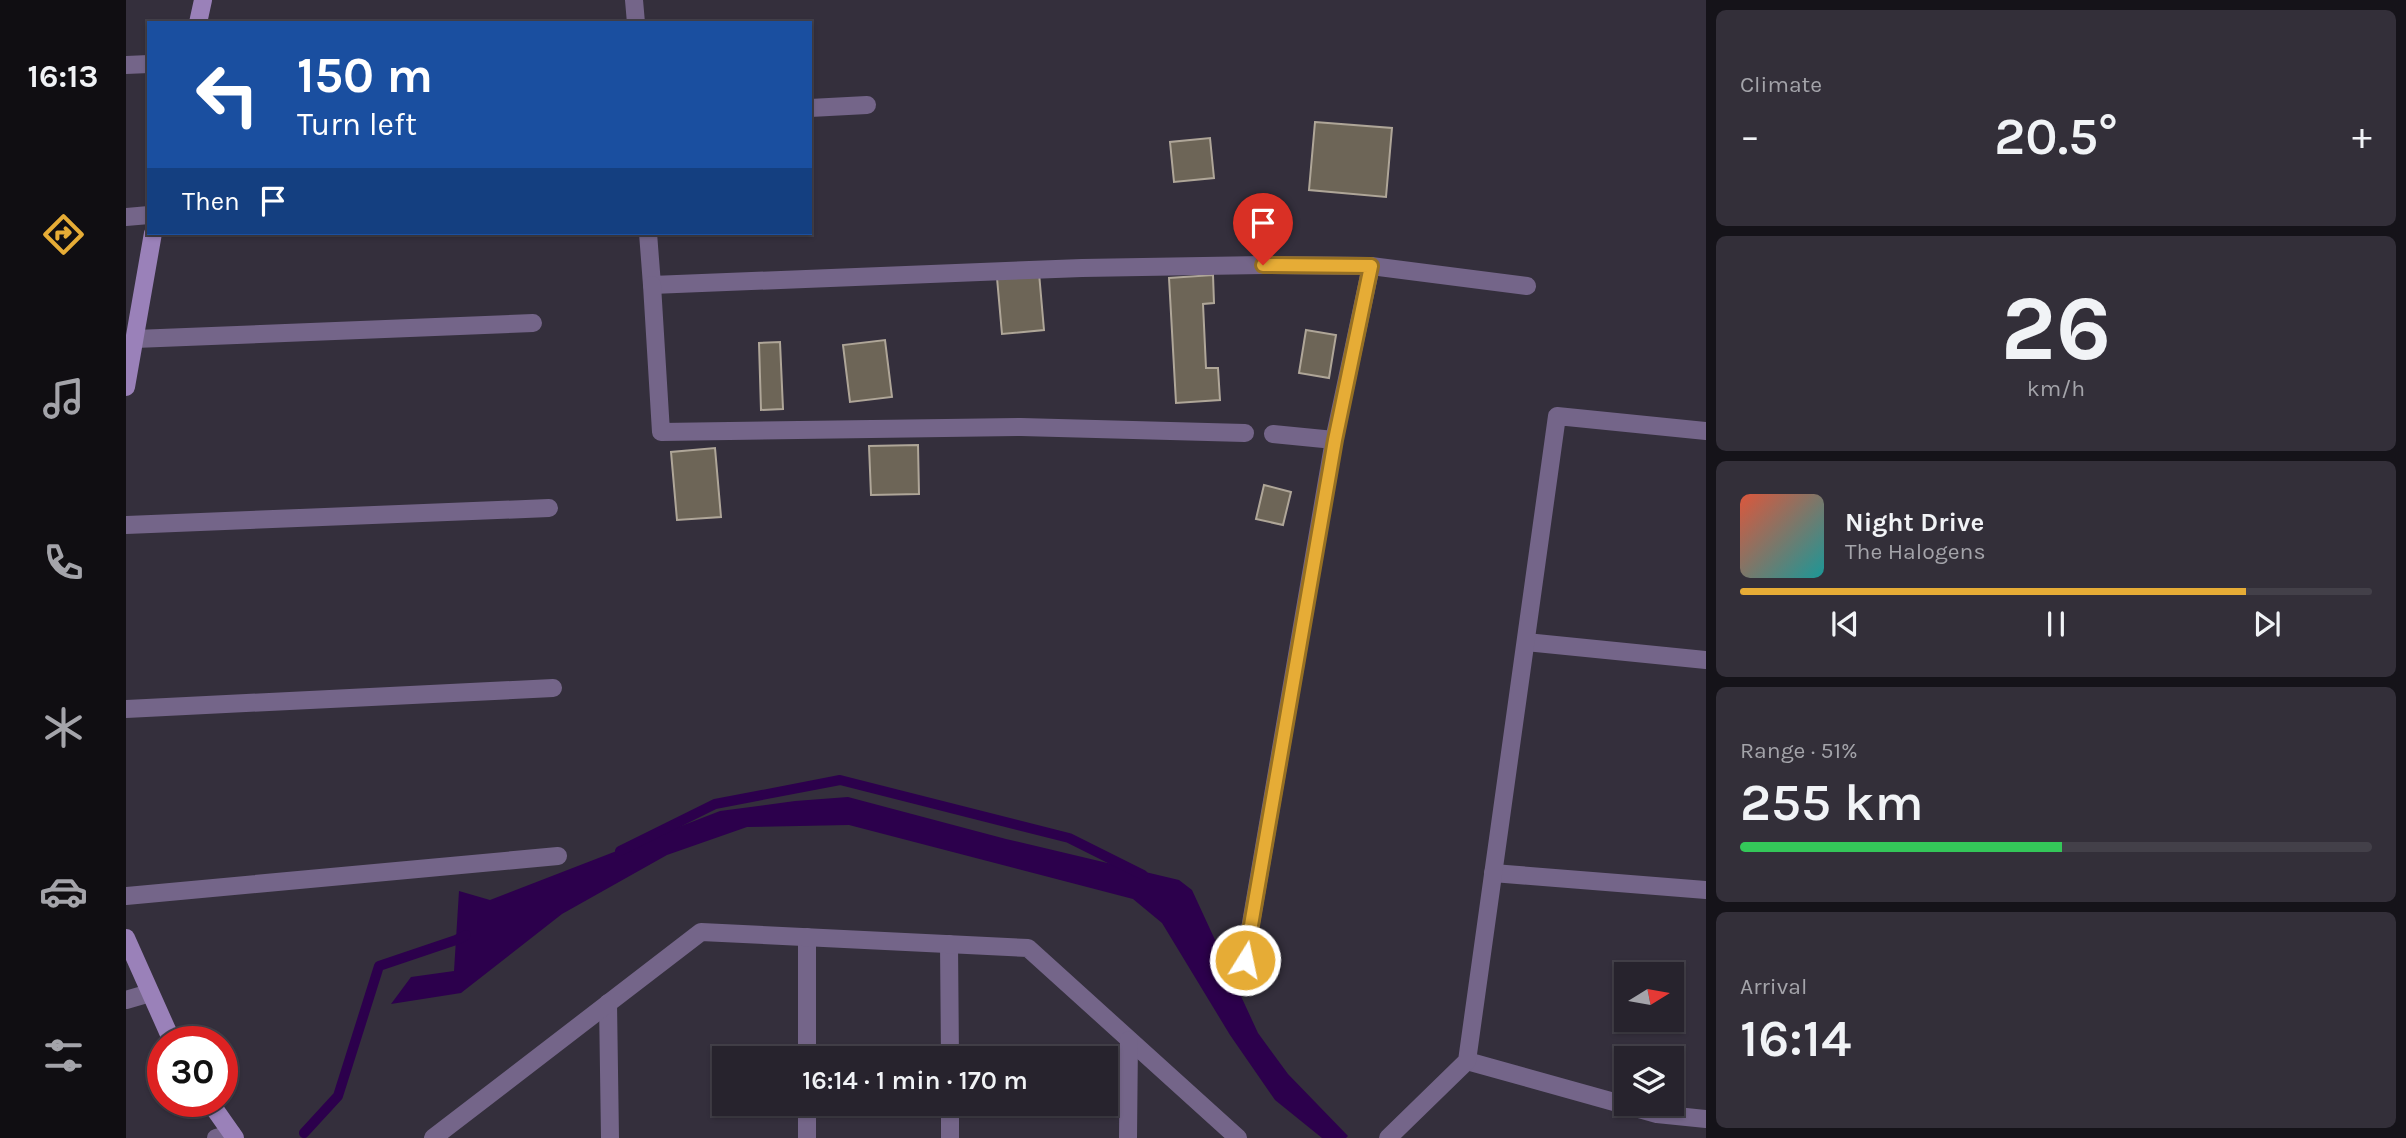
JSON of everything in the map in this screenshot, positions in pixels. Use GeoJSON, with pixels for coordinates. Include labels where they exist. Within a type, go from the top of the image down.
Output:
{"type":"FeatureCollection","features":[{"type":"Feature","properties":{"kind":"street"},"geometry":{"type":"LineString","coordinates":[[198,21],[203,0]]}},
{"type":"Feature","properties":{"kind":"street"},"geometry":{"type":"LineString","coordinates":[[634,0],[636,21]]}},
{"type":"Feature","properties":{"kind":"street"},"geometry":{"type":"LineString","coordinates":[[126,65],[147,64]]}},
{"type":"Feature","properties":{"kind":"street"},"geometry":{"type":"LineString","coordinates":[[812,108],[867,105]]}},
{"type":"Feature","properties":{"kind":"street"},"geometry":{"type":"LineString","coordinates":[[126,217],[147,215]]}},
{"type":"Feature","properties":{"kind":"street"},"geometry":{"type":"LineString","coordinates":[[126,382],[153,235]]}},
{"type":"Feature","properties":{"kind":"street"},"geometry":{"type":"LineString","coordinates":[[648,235],[661,432],[1021,426],[1245,433]]}},
{"type":"Feature","properties":{"kind":"street"},"geometry":{"type":"LineString","coordinates":[[652,285],[1082,268],[1371,266],[1527,286]]}},
{"type":"Feature","properties":{"kind":"street"},"geometry":{"type":"LineString","coordinates":[[1240,988],[1335,440],[1371,266]]}},
{"type":"Feature","properties":{"kind":"street"},"geometry":{"type":"LineString","coordinates":[[135,339],[533,323]]}},
{"type":"Feature","properties":{"kind":"street"},"geometry":{"type":"LineString","coordinates":[[1388,1138],[1467,1061],[1557,416],[1706,431]]}},
{"type":"Feature","properties":{"kind":"street"},"geometry":{"type":"LineString","coordinates":[[1273,434],[1335,440]]}},
{"type":"Feature","properties":{"kind":"street"},"geometry":{"type":"LineString","coordinates":[[126,525],[550,508]]}},
{"type":"Feature","properties":{"kind":"street"},"geometry":{"type":"LineString","coordinates":[[1526,642],[1706,660]]}},
{"type":"Feature","properties":{"kind":"street"},"geometry":{"type":"LineString","coordinates":[[126,709],[554,688]]}},
{"type":"Feature","properties":{"kind":"street"},"geometry":{"type":"LineString","coordinates":[[126,896],[558,856]]}},
{"type":"Feature","properties":{"kind":"street"},"geometry":{"type":"LineString","coordinates":[[1493,873],[1706,890]]}},
{"type":"Feature","properties":{"kind":"street"},"geometry":{"type":"LineString","coordinates":[[433,1138],[701,932],[1028,948],[1238,1138]]}},
{"type":"Feature","properties":{"kind":"street"},"geometry":{"type":"LineString","coordinates":[[807,937],[807,1046]]}},
{"type":"Feature","properties":{"kind":"street"},"geometry":{"type":"LineString","coordinates":[[126,938],[165,1026]]}},
{"type":"Feature","properties":{"kind":"street"},"geometry":{"type":"LineString","coordinates":[[950,944],[950,1046]]}},
{"type":"Feature","properties":{"kind":"street"},"geometry":{"type":"LineString","coordinates":[[126,1000],[150,993]]}},
{"type":"Feature","properties":{"kind":"street"},"geometry":{"type":"LineString","coordinates":[[608,1003],[610,1138]]}},
{"type":"Feature","properties":{"kind":"street"},"geometry":{"type":"LineString","coordinates":[[1128,1138],[1129,1040]]}},
{"type":"Feature","properties":{"kind":"street"},"geometry":{"type":"LineString","coordinates":[[1467,1061],[1657,1114],[1706,1119]]}},
{"type":"Feature","properties":{"kind":"street"},"geometry":{"type":"LineString","coordinates":[[807,1116],[807,1138]]}},
{"type":"Feature","properties":{"kind":"street"},"geometry":{"type":"LineString","coordinates":[[950,1116],[950,1138]]}},
{"type":"Feature","properties":{"kind":"street"},"geometry":{"type":"LineString","coordinates":[[217,1117],[227,1137]]}},
{"type":"Feature","properties":{"kind":"shaded area"},"geometry":{"type":"Polygon","coordinates":[[[848,797],[1006,839],[1179,880],[1192,890],[1258,1033],[1288,1074],[1348,1136],[1322,1138],[1275,1100],[1230,1035],[1162,923],[1133,899],[849,825],[747,827],[667,855],[562,914],[461,993],[391,1004],[411,977],[454,971],[459,891],[490,900],[720,811],[848,797]]]}},
{"type":"Feature","properties":{"kind":"building"},"geometry":{"type":"Polygon","coordinates":[[[1315,122],[1392,128],[1386,197],[1309,190],[1315,122]]]}},
{"type":"Feature","properties":{"kind":"building"},"geometry":{"type":"Polygon","coordinates":[[[1210,138],[1214,178],[1174,182],[1170,142],[1210,138]]]}},
{"type":"Feature","properties":{"kind":"building"},"geometry":{"type":"Polygon","coordinates":[[[1039,273],[1044,330],[1002,334],[997,278],[1039,273]]]}},
{"type":"Feature","properties":{"kind":"building"},"geometry":{"type":"Polygon","coordinates":[[[1213,275],[1214,303],[1203,304],[1206,368],[1218,368],[1220,400],[1176,403],[1169,278],[1213,275]]]}},
{"type":"Feature","properties":{"kind":"building"},"geometry":{"type":"Polygon","coordinates":[[[1306,330],[1336,335],[1329,378],[1299,373],[1306,330]]]}},
{"type":"Feature","properties":{"kind":"building"},"geometry":{"type":"Polygon","coordinates":[[[885,340],[892,397],[850,402],[843,345],[885,340]]]}},
{"type":"Feature","properties":{"kind":"building"},"geometry":{"type":"Polygon","coordinates":[[[780,342],[783,409],[761,410],[759,343],[780,342]]]}},
{"type":"Feature","properties":{"kind":"building"},"geometry":{"type":"Polygon","coordinates":[[[918,445],[919,494],[871,495],[869,446],[918,445]]]}},
{"type":"Feature","properties":{"kind":"building"},"geometry":{"type":"Polygon","coordinates":[[[715,448],[721,517],[677,520],[671,452],[715,448]]]}},
{"type":"Feature","properties":{"kind":"building"},"geometry":{"type":"Polygon","coordinates":[[[1264,485],[1291,492],[1283,525],[1256,519],[1264,485]]]}},
{"type":"Feature","properties":{"kind":"waterway"},"geometry":{"type":"LineString","coordinates":[[620,851],[715,804],[840,780],[1069,838],[1143,875]]}},
{"type":"Feature","properties":{"kind":"waterway"},"geometry":{"type":"LineString","coordinates":[[304,1133],[338,1096],[379,966],[466,935]]}},
{"type":"Feature","properties":{"kind":"route"},"geometry":{"type":"LineString","coordinates":[[1245,960],[1335,440],[1371,266],[1263,265]]}}]}
